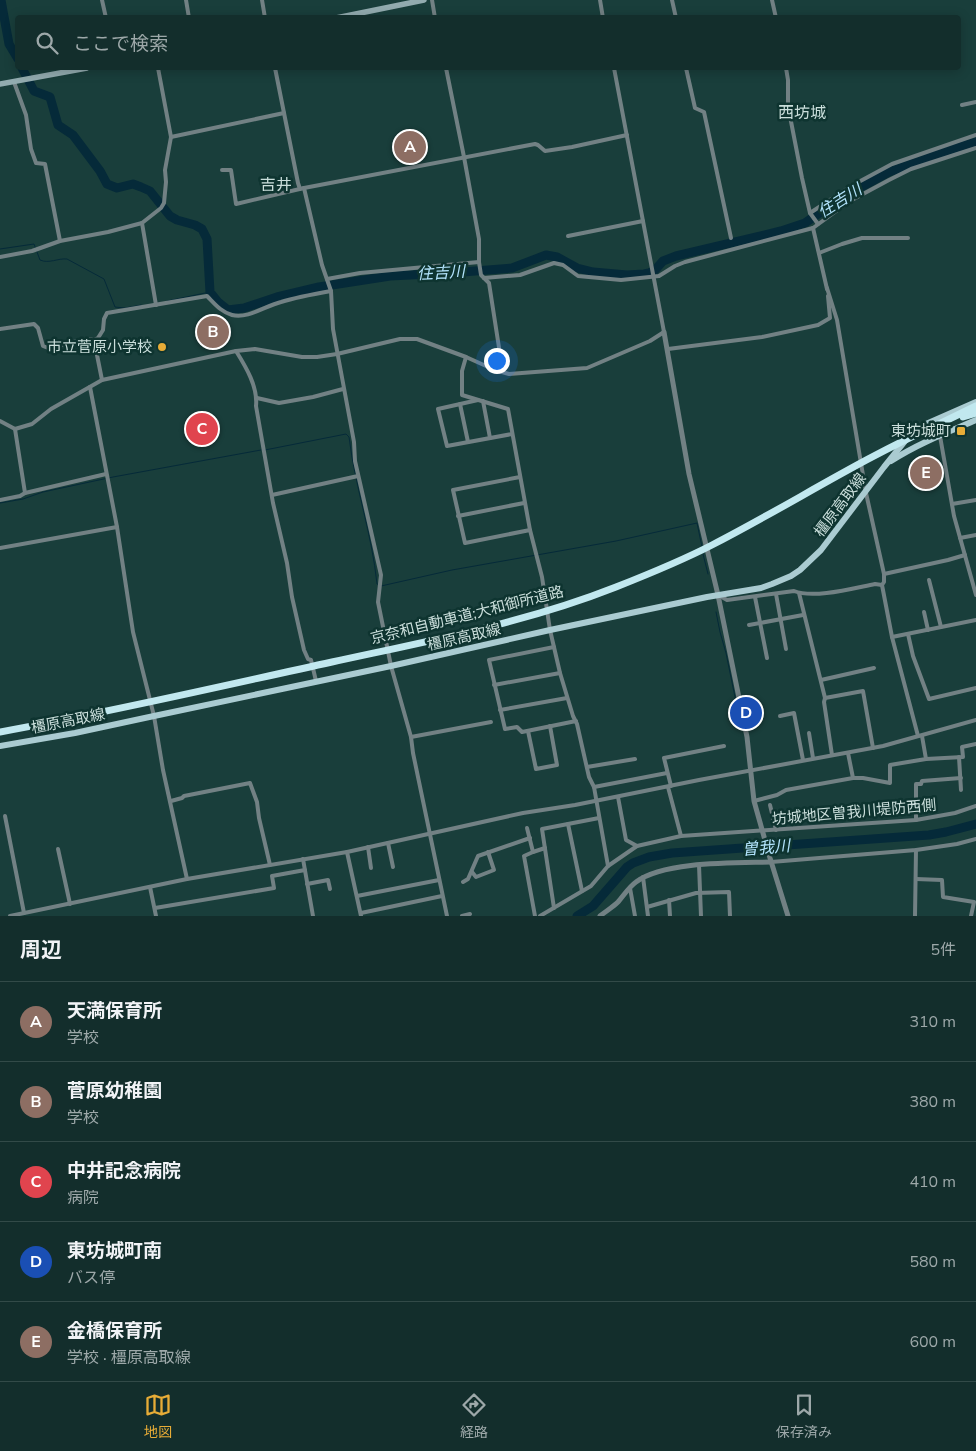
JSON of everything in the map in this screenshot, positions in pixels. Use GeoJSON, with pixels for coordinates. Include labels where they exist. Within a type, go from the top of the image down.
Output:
{"type":"FeatureCollection","features":[{"type":"Feature","properties":{"kind":"highway"},"geometry":{"type":"LineString","coordinates":[[936,425],[976,406]]}},
{"type":"Feature","properties":{"kind":"highway"},"geometry":{"type":"LineString","coordinates":[[936,425],[976,413]]}},
{"type":"Feature","properties":{"kind":"highway","name":"京奈和自動車道;大和御所道路"},"geometry":{"type":"LineString","coordinates":[[0,732],[146,703],[431,640],[506,623],[579,601],[680,561],[747,526],[853,466],[936,425]]}},
{"type":"Feature","properties":{"kind":"main road"},"geometry":{"type":"LineString","coordinates":[[351,15],[424,0]]}},
{"type":"Feature","properties":{"kind":"main road"},"geometry":{"type":"LineString","coordinates":[[0,84],[76,70]]}},
{"type":"Feature","properties":{"kind":"main road","name":"橿原高取線"},"geometry":{"type":"LineString","coordinates":[[0,746],[75,733],[550,630],[718,595],[761,588],[782,580],[800,570],[821,550],[901,444],[916,430],[938,418],[976,402]]}},
{"type":"Feature","properties":{"kind":"main road","name":"橿原高取線"},"geometry":{"type":"LineString","coordinates":[[884,467],[900,455],[976,420]]}},
{"type":"Feature","properties":{"kind":"street"},"geometry":{"type":"LineString","coordinates":[[102,0],[105,15]]}},
{"type":"Feature","properties":{"kind":"street"},"geometry":{"type":"LineString","coordinates":[[186,0],[188,15]]}},
{"type":"Feature","properties":{"kind":"street"},"geometry":{"type":"LineString","coordinates":[[262,0],[264,15]]}},
{"type":"Feature","properties":{"kind":"street"},"geometry":{"type":"LineString","coordinates":[[432,0],[434,15]]}},
{"type":"Feature","properties":{"kind":"street"},"geometry":{"type":"LineString","coordinates":[[600,0],[602,15]]}},
{"type":"Feature","properties":{"kind":"street"},"geometry":{"type":"LineString","coordinates":[[672,0],[675,15]]}},
{"type":"Feature","properties":{"kind":"street"},"geometry":{"type":"LineString","coordinates":[[772,0],[775,15]]}},
{"type":"Feature","properties":{"kind":"street"},"geometry":{"type":"LineString","coordinates":[[0,257],[32,251],[60,241],[108,232],[142,223],[161,208],[164,203],[165,170],[171,137],[158,70]]}},
{"type":"Feature","properties":{"kind":"street"},"geometry":{"type":"LineString","coordinates":[[275,70],[298,184],[302,189],[322,265],[331,291],[333,329],[354,442],[356,476],[380,575],[378,602],[391,666],[412,737],[413,753],[447,916]]}},
{"type":"Feature","properties":{"kind":"street"},"geometry":{"type":"LineString","coordinates":[[446,70],[479,239],[479,262],[482,275],[488,283],[500,354],[495,370]]}},
{"type":"Feature","properties":{"kind":"street"},"geometry":{"type":"LineString","coordinates":[[614,70],[668,349],[689,474],[718,595],[747,737],[754,801],[788,916]]}},
{"type":"Feature","properties":{"kind":"street"},"geometry":{"type":"LineString","coordinates":[[686,70],[695,108],[704,112],[731,238]]}},
{"type":"Feature","properties":{"kind":"street"},"geometry":{"type":"LineString","coordinates":[[786,70],[788,106],[802,178],[810,213],[818,224]]}},
{"type":"Feature","properties":{"kind":"street"},"geometry":{"type":"LineString","coordinates":[[14,81],[26,115],[31,149],[36,163],[45,164],[60,241]]}},
{"type":"Feature","properties":{"kind":"street"},"geometry":{"type":"LineString","coordinates":[[962,105],[976,102]]}},
{"type":"Feature","properties":{"kind":"street"},"geometry":{"type":"LineString","coordinates":[[171,137],[284,114]]}},
{"type":"Feature","properties":{"kind":"street"},"geometry":{"type":"LineString","coordinates":[[222,170],[231,170],[236,204],[302,189],[535,144],[545,151],[627,135]]}},
{"type":"Feature","properties":{"kind":"street"},"geometry":{"type":"LineString","coordinates":[[810,213],[853,185],[892,164],[976,135]]}},
{"type":"Feature","properties":{"kind":"street"},"geometry":{"type":"LineString","coordinates":[[484,278],[520,275],[554,263],[563,266],[578,276],[621,280],[659,276],[685,262],[813,228],[850,201],[888,180],[911,169],[976,148]]}},
{"type":"Feature","properties":{"kind":"street"},"geometry":{"type":"LineString","coordinates":[[568,236],[643,221]]}},
{"type":"Feature","properties":{"kind":"street"},"geometry":{"type":"LineString","coordinates":[[142,223],[156,305]]}},
{"type":"Feature","properties":{"kind":"street"},"geometry":{"type":"LineString","coordinates":[[813,228],[827,288],[837,320],[866,492],[884,574],[882,585],[892,637],[926,759]]}},
{"type":"Feature","properties":{"kind":"street"},"geometry":{"type":"LineString","coordinates":[[819,253],[862,238],[908,238]]}},
{"type":"Feature","properties":{"kind":"street"},"geometry":{"type":"LineString","coordinates":[[327,279],[360,273],[479,262]]}},
{"type":"Feature","properties":{"kind":"street"},"geometry":{"type":"LineString","coordinates":[[668,349],[762,337],[818,325],[830,318],[827,288]]}},
{"type":"Feature","properties":{"kind":"street"},"geometry":{"type":"LineString","coordinates":[[0,329],[34,324],[38,328],[43,346],[48,348],[98,338],[103,330],[104,319],[107,313],[207,296],[220,310],[229,315],[237,316],[248,314],[278,302],[331,291]]}},
{"type":"Feature","properties":{"kind":"street"},"geometry":{"type":"LineString","coordinates":[[0,421],[15,429],[32,424],[51,409],[102,380],[236,351],[256,349],[302,358],[337,354],[400,339],[417,340],[510,374],[587,368],[650,341],[664,332]]}},
{"type":"Feature","properties":{"kind":"street"},"geometry":{"type":"LineString","coordinates":[[94,340],[102,380]]}},
{"type":"Feature","properties":{"kind":"street"},"geometry":{"type":"LineString","coordinates":[[236,351],[246,366],[257,398],[256,406],[272,495],[304,650],[311,660],[316,682]]}},
{"type":"Feature","properties":{"kind":"street"},"geometry":{"type":"LineString","coordinates":[[466,357],[462,371],[462,395],[508,409],[524,503],[542,577],[550,630],[567,698],[576,721],[589,776],[594,787],[608,866]]}},
{"type":"Feature","properties":{"kind":"street"},"geometry":{"type":"LineString","coordinates":[[90,387],[117,527],[133,632],[154,716],[163,770],[187,879]]}},
{"type":"Feature","properties":{"kind":"street"},"geometry":{"type":"LineString","coordinates":[[257,398],[279,403],[343,389]]}},
{"type":"Feature","properties":{"kind":"street"},"geometry":{"type":"LineString","coordinates":[[481,401],[438,409],[447,446],[512,434]]}},
{"type":"Feature","properties":{"kind":"street"},"geometry":{"type":"LineString","coordinates":[[481,401],[490,438]]}},
{"type":"Feature","properties":{"kind":"street"},"geometry":{"type":"LineString","coordinates":[[460,404],[468,442]]}},
{"type":"Feature","properties":{"kind":"street"},"geometry":{"type":"LineString","coordinates":[[15,429],[25,493]]}},
{"type":"Feature","properties":{"kind":"street"},"geometry":{"type":"LineString","coordinates":[[940,436],[952,504],[965,555],[974,576],[976,595]]}},
{"type":"Feature","properties":{"kind":"street"},"geometry":{"type":"LineString","coordinates":[[272,495],[356,476]]}},
{"type":"Feature","properties":{"kind":"street"},"geometry":{"type":"LineString","coordinates":[[0,500],[20,496],[25,493],[107,477]]}},
{"type":"Feature","properties":{"kind":"street"},"geometry":{"type":"LineString","coordinates":[[520,477],[453,490],[465,544],[530,530]]}},
{"type":"Feature","properties":{"kind":"street"},"geometry":{"type":"LineString","coordinates":[[952,504],[976,500]]}},
{"type":"Feature","properties":{"kind":"street"},"geometry":{"type":"LineString","coordinates":[[458,516],[524,503]]}},
{"type":"Feature","properties":{"kind":"street"},"geometry":{"type":"LineString","coordinates":[[0,548],[117,527]]}},
{"type":"Feature","properties":{"kind":"street"},"geometry":{"type":"LineString","coordinates":[[960,538],[976,535]]}},
{"type":"Feature","properties":{"kind":"street"},"geometry":{"type":"LineString","coordinates":[[884,574],[965,555]]}},
{"type":"Feature","properties":{"kind":"street"},"geometry":{"type":"LineString","coordinates":[[929,580],[941,627]]}},
{"type":"Feature","properties":{"kind":"street"},"geometry":{"type":"LineString","coordinates":[[718,595],[727,600],[794,591],[816,595],[875,584],[882,585]]}},
{"type":"Feature","properties":{"kind":"street"},"geometry":{"type":"LineString","coordinates":[[799,593],[825,698],[832,755]]}},
{"type":"Feature","properties":{"kind":"street"},"geometry":{"type":"LineString","coordinates":[[776,594],[786,649]]}},
{"type":"Feature","properties":{"kind":"street"},"geometry":{"type":"LineString","coordinates":[[755,597],[767,658]]}},
{"type":"Feature","properties":{"kind":"street"},"geometry":{"type":"LineString","coordinates":[[924,612],[928,630]]}},
{"type":"Feature","properties":{"kind":"street"},"geometry":{"type":"LineString","coordinates":[[749,625],[804,615]]}},
{"type":"Feature","properties":{"kind":"street"},"geometry":{"type":"LineString","coordinates":[[892,637],[976,620]]}},
{"type":"Feature","properties":{"kind":"street"},"geometry":{"type":"LineString","coordinates":[[908,634],[913,656],[929,699],[976,688]]}},
{"type":"Feature","properties":{"kind":"street"},"geometry":{"type":"LineString","coordinates":[[554,647],[489,660],[505,729],[517,727],[522,732],[576,721]]}},
{"type":"Feature","properties":{"kind":"street"},"geometry":{"type":"LineString","coordinates":[[821,680],[874,668]]}},
{"type":"Feature","properties":{"kind":"street"},"geometry":{"type":"LineString","coordinates":[[494,685],[560,673]]}},
{"type":"Feature","properties":{"kind":"street"},"geometry":{"type":"LineString","coordinates":[[825,698],[863,691],[872,748]]}},
{"type":"Feature","properties":{"kind":"street"},"geometry":{"type":"LineString","coordinates":[[500,710],[567,698]]}},
{"type":"Feature","properties":{"kind":"street"},"geometry":{"type":"LineString","coordinates":[[780,716],[794,713],[803,760]]}},
{"type":"Feature","properties":{"kind":"street"},"geometry":{"type":"LineString","coordinates":[[10,916],[27,914],[187,879],[348,852],[523,813],[872,748],[976,720]]}},
{"type":"Feature","properties":{"kind":"street"},"geometry":{"type":"LineString","coordinates":[[412,737],[490,722]]}},
{"type":"Feature","properties":{"kind":"street"},"geometry":{"type":"LineString","coordinates":[[528,731],[536,769],[557,765],[550,726]]}},
{"type":"Feature","properties":{"kind":"street"},"geometry":{"type":"LineString","coordinates":[[809,733],[813,758]]}},
{"type":"Feature","properties":{"kind":"street"},"geometry":{"type":"LineString","coordinates":[[754,801],[777,795],[786,790],[853,778],[890,783],[890,765],[926,759],[963,757],[962,747],[976,744]]}},
{"type":"Feature","properties":{"kind":"street"},"geometry":{"type":"LineString","coordinates":[[681,836],[664,758],[724,746]]}},
{"type":"Feature","properties":{"kind":"street"},"geometry":{"type":"LineString","coordinates":[[848,752],[853,778]]}},
{"type":"Feature","properties":{"kind":"street"},"geometry":{"type":"LineString","coordinates":[[959,757],[961,790]]}},
{"type":"Feature","properties":{"kind":"street"},"geometry":{"type":"LineString","coordinates":[[587,768],[635,759]]}},
{"type":"Feature","properties":{"kind":"street"},"geometry":{"type":"LineString","coordinates":[[594,787],[667,773]]}},
{"type":"Feature","properties":{"kind":"street"},"geometry":{"type":"LineString","coordinates":[[916,820],[916,784],[920,784],[922,781],[961,778]]}},
{"type":"Feature","properties":{"kind":"street"},"geometry":{"type":"LineString","coordinates":[[170,801],[184,796],[250,783],[257,802],[270,865]]}},
{"type":"Feature","properties":{"kind":"street"},"geometry":{"type":"LineString","coordinates":[[540,916],[591,886],[608,866],[637,846],[626,840],[618,796]]}},
{"type":"Feature","properties":{"kind":"street"},"geometry":{"type":"LineString","coordinates":[[770,805],[776,830]]}},
{"type":"Feature","properties":{"kind":"street","name":"坊城地区曽我川堤防西側"},"geometry":{"type":"LineString","coordinates":[[637,846],[681,836],[763,832],[916,820],[955,813],[976,806]]}},
{"type":"Feature","properties":{"kind":"street"},"geometry":{"type":"LineString","coordinates":[[5,816],[27,914]]}},
{"type":"Feature","properties":{"kind":"street"},"geometry":{"type":"LineString","coordinates":[[554,908],[542,829],[599,818]]}},
{"type":"Feature","properties":{"kind":"street"},"geometry":{"type":"LineString","coordinates":[[568,824],[582,892]]}},
{"type":"Feature","properties":{"kind":"street"},"geometry":{"type":"LineString","coordinates":[[527,828],[532,852]]}},
{"type":"Feature","properties":{"kind":"street"},"geometry":{"type":"LineString","coordinates":[[463,882],[468,879],[478,856],[530,838]]}},
{"type":"Feature","properties":{"kind":"street"},"geometry":{"type":"LineString","coordinates":[[600,916],[643,877],[655,872],[699,865],[916,850],[976,839]]}},
{"type":"Feature","properties":{"kind":"street"},"geometry":{"type":"LineString","coordinates":[[388,843],[393,867]]}},
{"type":"Feature","properties":{"kind":"street"},"geometry":{"type":"LineString","coordinates":[[368,847],[371,868]]}},
{"type":"Feature","properties":{"kind":"street"},"geometry":{"type":"LineString","coordinates":[[535,916],[524,856],[545,848]]}},
{"type":"Feature","properties":{"kind":"street"},"geometry":{"type":"LineString","coordinates":[[58,850],[70,904]]}},
{"type":"Feature","properties":{"kind":"street"},"geometry":{"type":"LineString","coordinates":[[915,916],[916,850]]}},
{"type":"Feature","properties":{"kind":"street"},"geometry":{"type":"LineString","coordinates":[[348,852],[361,914],[442,896]]}},
{"type":"Feature","properties":{"kind":"street"},"geometry":{"type":"LineString","coordinates":[[472,872],[476,877],[494,870],[488,852]]}},
{"type":"Feature","properties":{"kind":"street"},"geometry":{"type":"LineString","coordinates":[[303,859],[313,916]]}},
{"type":"Feature","properties":{"kind":"street"},"geometry":{"type":"LineString","coordinates":[[699,865],[701,916]]}},
{"type":"Feature","properties":{"kind":"street"},"geometry":{"type":"LineString","coordinates":[[155,908],[274,888],[272,876],[305,870]]}},
{"type":"Feature","properties":{"kind":"street"},"geometry":{"type":"LineString","coordinates":[[643,877],[648,916]]}},
{"type":"Feature","properties":{"kind":"street"},"geometry":{"type":"LineString","coordinates":[[916,879],[942,880],[943,897],[974,902],[974,911],[971,916]]}},
{"type":"Feature","properties":{"kind":"street"},"geometry":{"type":"LineString","coordinates":[[307,884],[328,880],[330,889]]}},
{"type":"Feature","properties":{"kind":"street"},"geometry":{"type":"LineString","coordinates":[[357,896],[439,880]]}},
{"type":"Feature","properties":{"kind":"street"},"geometry":{"type":"LineString","coordinates":[[150,887],[156,916]]}},
{"type":"Feature","properties":{"kind":"street"},"geometry":{"type":"LineString","coordinates":[[630,888],[635,916]]}},
{"type":"Feature","properties":{"kind":"street"},"geometry":{"type":"LineString","coordinates":[[647,907],[700,893],[729,892],[730,916]]}},
{"type":"Feature","properties":{"kind":"street"},"geometry":{"type":"LineString","coordinates":[[669,900],[670,916]]}},
{"type":"Feature","properties":{"kind":"street"},"geometry":{"type":"LineString","coordinates":[[462,916],[470,914]]}},
{"type":"Feature","properties":{"kind":"waterway","name":"住吉川"},"geometry":{"type":"LineString","coordinates":[[1,0],[9,44],[15,54]]}},
{"type":"Feature","properties":{"kind":"waterway","name":"住吉川"},"geometry":{"type":"LineString","coordinates":[[23,70],[34,91],[50,97],[58,125],[73,135],[100,171],[107,184],[117,188],[133,184],[150,191],[170,216],[202,229],[207,239],[210,292],[228,310],[244,308],[277,297],[319,287],[390,276],[512,268],[546,255],[557,257],[577,268],[593,272],[627,275],[649,273],[655,270],[663,261],[676,256],[781,231],[805,223],[841,198],[889,172],[976,142]]}},
{"type":"Feature","properties":{"kind":"waterway"},"geometry":{"type":"LineString","coordinates":[[0,249],[34,244],[40,260],[67,259],[104,279],[115,307],[125,308],[141,305]]}},
{"type":"Feature","properties":{"kind":"waterway"},"geometry":{"type":"LineString","coordinates":[[167,301],[210,292]]}},
{"type":"Feature","properties":{"kind":"waterway"},"geometry":{"type":"LineString","coordinates":[[265,450],[346,434],[349,437],[375,565],[377,584],[381,586],[452,570],[616,541],[697,523],[702,547]]}},
{"type":"Feature","properties":{"kind":"waterway"},"geometry":{"type":"LineString","coordinates":[[0,503],[113,477],[261,450]]}},
{"type":"Feature","properties":{"kind":"waterway"},"geometry":{"type":"LineString","coordinates":[[703,554],[708,574]]}},
{"type":"Feature","properties":{"kind":"waterway"},"geometry":{"type":"LineString","coordinates":[[716,612],[736,702]]}},
{"type":"Feature","properties":{"kind":"waterway","name":"曽我川"},"geometry":{"type":"LineString","coordinates":[[577,916],[593,906],[627,867],[649,857],[672,853],[929,835],[976,824]]}},
{"type":"Feature","properties":{"kind":"waterway","name":"曽我川"},"geometry":{"type":"LineString","coordinates":[[775,838],[778,845]]}},
{"type":"Feature","properties":{"kind":"place","name":"天満保育所"},"geometry":{"type":"Point","coordinates":[410,147]}},
{"type":"Feature","properties":{"kind":"place","name":"菅原幼稚園"},"geometry":{"type":"Point","coordinates":[213,332]}},
{"type":"Feature","properties":{"kind":"place","name":"市立菅原小学校"},"geometry":{"type":"Point","coordinates":[162,347]}},
{"type":"Feature","properties":{"kind":"place","name":"中井記念病院"},"geometry":{"type":"Point","coordinates":[202,429]}},
{"type":"Feature","properties":{"kind":"place","name":"東坊城町"},"geometry":{"type":"Point","coordinates":[961,431]}},
{"type":"Feature","properties":{"kind":"place","name":"金橋保育所"},"geometry":{"type":"Point","coordinates":[926,473]}},
{"type":"Feature","properties":{"kind":"place","name":"東坊城町南"},"geometry":{"type":"Point","coordinates":[746,713]}},
{"type":"Feature","properties":{"kind":"district","name":"西坊城"},"geometry":{"type":"Point","coordinates":[802,113]}},
{"type":"Feature","properties":{"kind":"district","name":"吉井"},"geometry":{"type":"Point","coordinates":[276,185]}}]}
